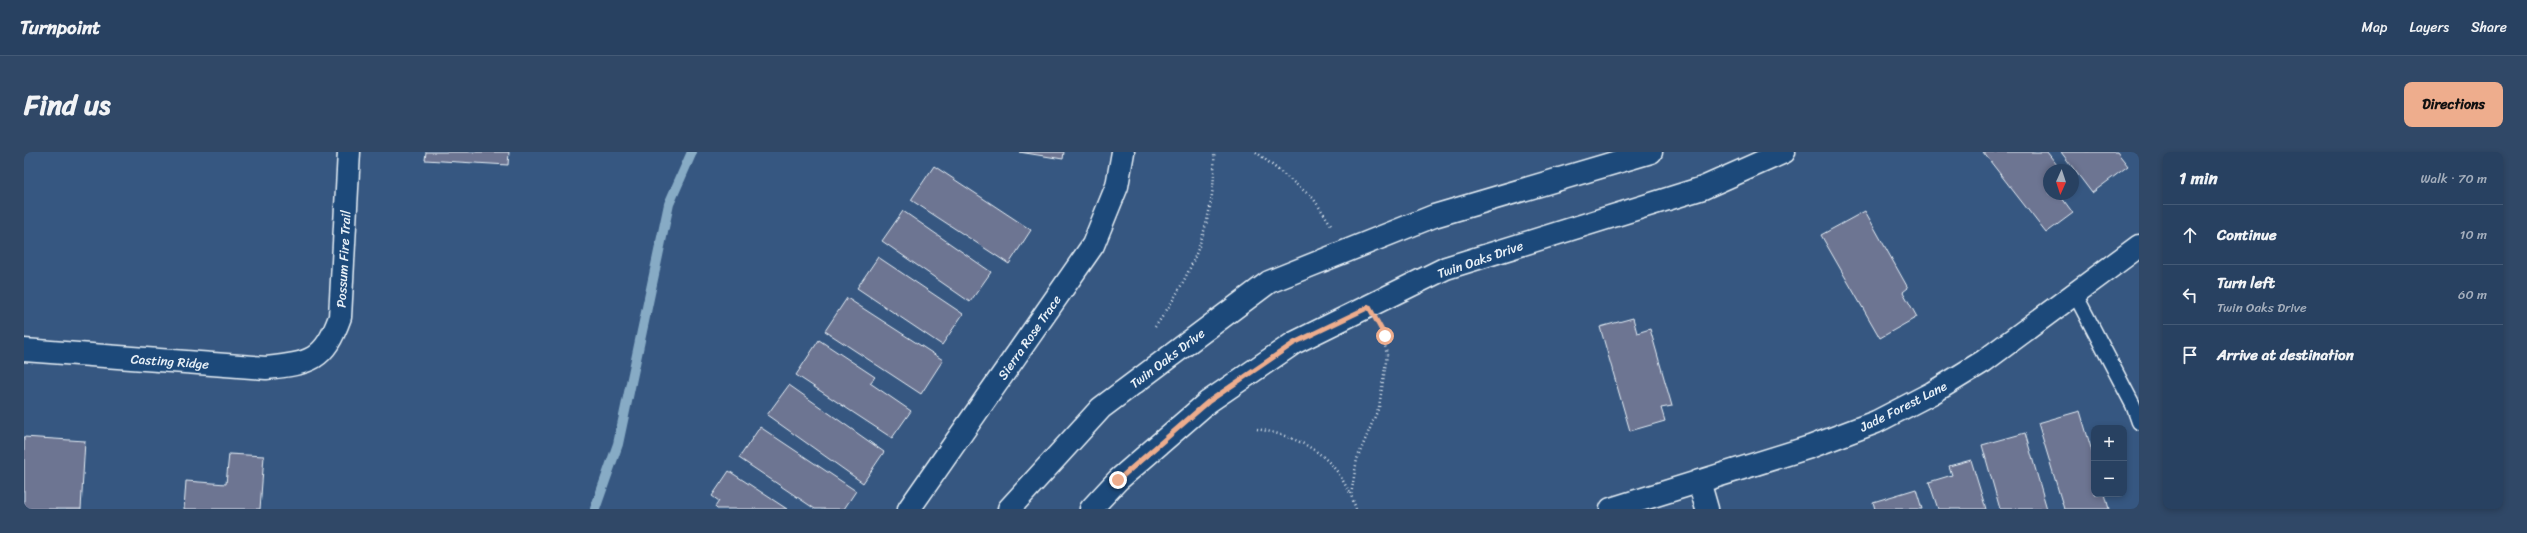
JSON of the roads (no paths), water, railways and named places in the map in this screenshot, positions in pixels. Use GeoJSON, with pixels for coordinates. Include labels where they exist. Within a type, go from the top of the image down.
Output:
{"type":"FeatureCollection","features":[{"type":"Feature","properties":{"kind":"street","name":"Possum Fire Trail"},"geometry":{"type":"LineString","coordinates":[[314,358],[331,342],[340,317],[349,152]]}},
{"type":"Feature","properties":{"kind":"street","name":"Sierra Rose Trace"},"geometry":{"type":"LineString","coordinates":[[909,509],[1093,245],[1117,186],[1123,152]]}},
{"type":"Feature","properties":{"kind":"street","name":"Twin Oaks Drive"},"geometry":{"type":"LineString","coordinates":[[1009,509],[1101,408],[1269,282],[1434,216],[1651,152]]}},
{"type":"Feature","properties":{"kind":"street","name":"Twin Oaks Drive"},"geometry":{"type":"LineString","coordinates":[[1091,509],[1118,480],[1208,402],[1294,343],[1446,268],[1703,188],[1784,152]]}},
{"type":"Feature","properties":{"kind":"street","name":"Jade Forest Lane"},"geometry":{"type":"LineString","coordinates":[[1611,509],[1810,447],[1876,422],[1932,393],[1984,361],[2139,246]]}},
{"type":"Feature","properties":{"kind":"street","name":"Casting Ridge"},"geometry":{"type":"LineString","coordinates":[[24,350],[266,368],[291,366],[314,358]]}},
{"type":"Feature","properties":{"kind":"street"},"geometry":{"type":"LineString","coordinates":[[1700,481],[1707,509]]}},
{"type":"Feature","properties":{"kind":"lane"},"geometry":{"type":"LineString","coordinates":[[2074,294],[2133,405],[2139,422]]}},
{"type":"Feature","properties":{"kind":"waterway"},"geometry":{"type":"LineString","coordinates":[[595,509],[618,444],[669,204],[692,152]]}}]}
